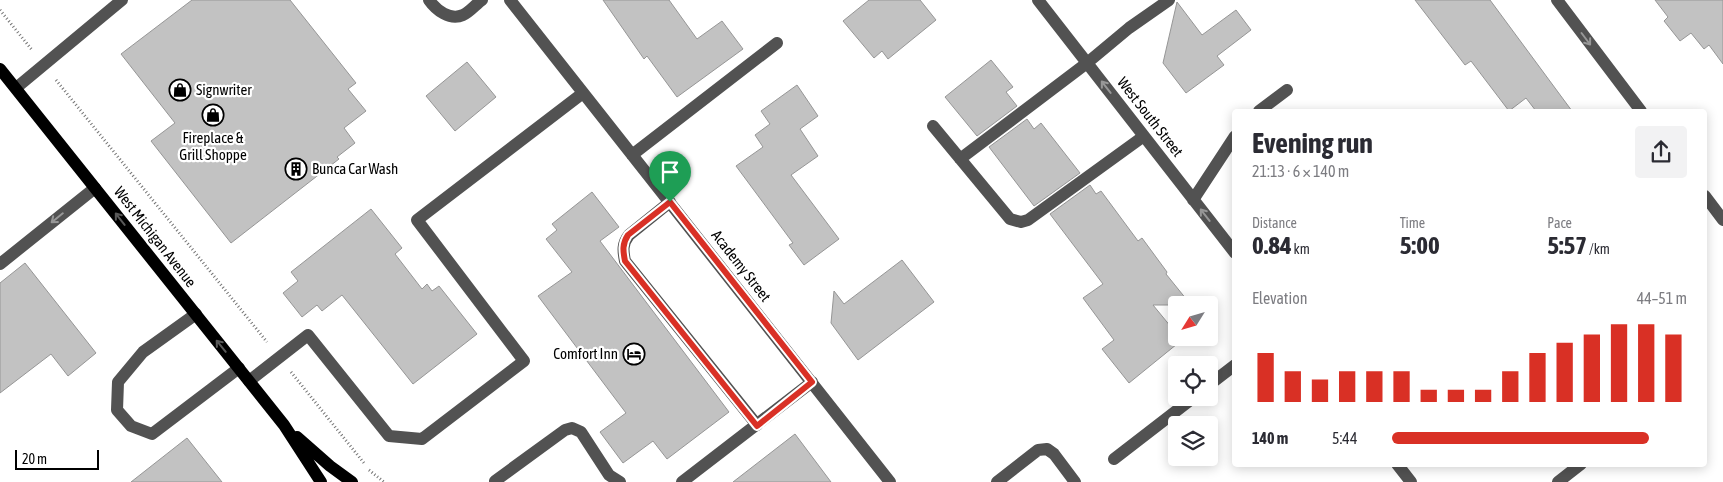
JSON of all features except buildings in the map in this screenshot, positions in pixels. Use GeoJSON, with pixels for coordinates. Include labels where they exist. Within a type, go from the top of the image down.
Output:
{"type":"FeatureCollection","features":[{"type":"Feature","properties":{"kind":"main road","name":"West Michigan Avenue"},"geometry":{"type":"LineString","coordinates":[[0,69],[239,368],[284,426],[321,482]]}},
{"type":"Feature","properties":{"kind":"main road","name":"West Michigan Avenue"},"geometry":{"type":"LineString","coordinates":[[284,426],[352,482]]}},
{"type":"Feature","properties":{"kind":"street"},"geometry":{"type":"LineString","coordinates":[[16,88],[122,0]]}},
{"type":"Feature","properties":{"kind":"street"},"geometry":{"type":"LineString","coordinates":[[429,0],[435,8],[449,16],[462,16],[482,0]]}},
{"type":"Feature","properties":{"kind":"street","name":"Academy Street"},"geometry":{"type":"LineString","coordinates":[[510,0],[890,482]]}},
{"type":"Feature","properties":{"kind":"street","name":"West South Street"},"geometry":{"type":"LineString","coordinates":[[1038,0],[1232,250]]}},
{"type":"Feature","properties":{"kind":"street"},"geometry":{"type":"LineString","coordinates":[[960,158],[1169,0]]}},
{"type":"Feature","properties":{"kind":"street"},"geometry":{"type":"LineString","coordinates":[[1557,0],[1639,109]]}},
{"type":"Feature","properties":{"kind":"street"},"geometry":{"type":"LineString","coordinates":[[632,155],[777,43]]}},
{"type":"Feature","properties":{"kind":"street"},"geometry":{"type":"LineString","coordinates":[[1262,109],[1287,90]]}},
{"type":"Feature","properties":{"kind":"street"},"geometry":{"type":"LineString","coordinates":[[249,381],[308,335],[388,436],[422,439],[524,361],[417,220],[583,92]]}},
{"type":"Feature","properties":{"kind":"street"},"geometry":{"type":"LineString","coordinates":[[933,126],[1010,219],[1021,222],[1028,220],[1144,136]]}},
{"type":"Feature","properties":{"kind":"street"},"geometry":{"type":"LineString","coordinates":[[1193,200],[1232,141]]}},
{"type":"Feature","properties":{"kind":"street"},"geometry":{"type":"LineString","coordinates":[[0,264],[96,188]]}},
{"type":"Feature","properties":{"kind":"street"},"geometry":{"type":"LineString","coordinates":[[1707,199],[1723,220]]}},
{"type":"Feature","properties":{"kind":"street"},"geometry":{"type":"LineString","coordinates":[[670,202],[628,235],[624,241],[625,261],[757,426]]}},
{"type":"Feature","properties":{"kind":"street"},"geometry":{"type":"LineString","coordinates":[[196,314],[143,352],[118,382],[117,410],[131,426],[152,434],[239,368]]}},
{"type":"Feature","properties":{"kind":"street"},"geometry":{"type":"LineString","coordinates":[[1218,378],[1232,367]]}},
{"type":"Feature","properties":{"kind":"street"},"geometry":{"type":"LineString","coordinates":[[682,482],[812,382]]}},
{"type":"Feature","properties":{"kind":"street"},"geometry":{"type":"LineString","coordinates":[[1114,459],[1183,406]]}},
{"type":"Feature","properties":{"kind":"street"},"geometry":{"type":"LineString","coordinates":[[495,481],[565,430],[572,428],[581,432],[608,476],[620,482]]}},
{"type":"Feature","properties":{"kind":"street"},"geometry":{"type":"LineString","coordinates":[[997,482],[1038,450],[1047,449],[1054,454],[1075,482]]}},
{"type":"Feature","properties":{"kind":"street"},"geometry":{"type":"LineString","coordinates":[[1399,467],[1411,482]]}},
{"type":"Feature","properties":{"kind":"street"},"geometry":{"type":"LineString","coordinates":[[1558,482],[1577,467]]}},
{"type":"Feature","properties":{"kind":"path"},"geometry":{"type":"LineString","coordinates":[[0,10],[367,468],[384,482]]}},
{"type":"Feature","properties":{"kind":"place","name":"Signwriter"},"geometry":{"type":"Point","coordinates":[180,90]}},
{"type":"Feature","properties":{"kind":"place","name":"Fireplace & Grill Shoppe"},"geometry":{"type":"Point","coordinates":[213,115]}},
{"type":"Feature","properties":{"kind":"place","name":"Bunca Car Wash"},"geometry":{"type":"Point","coordinates":[296,169]}},
{"type":"Feature","properties":{"kind":"place","name":"Comfort Inn"},"geometry":{"type":"Point","coordinates":[634,354]}},
{"type":"Feature","properties":{"kind":"route"},"geometry":{"type":"LineString","coordinates":[[670,202],[812,382],[757,426],[625,261],[624,241],[628,235],[670,202]]}}]}
